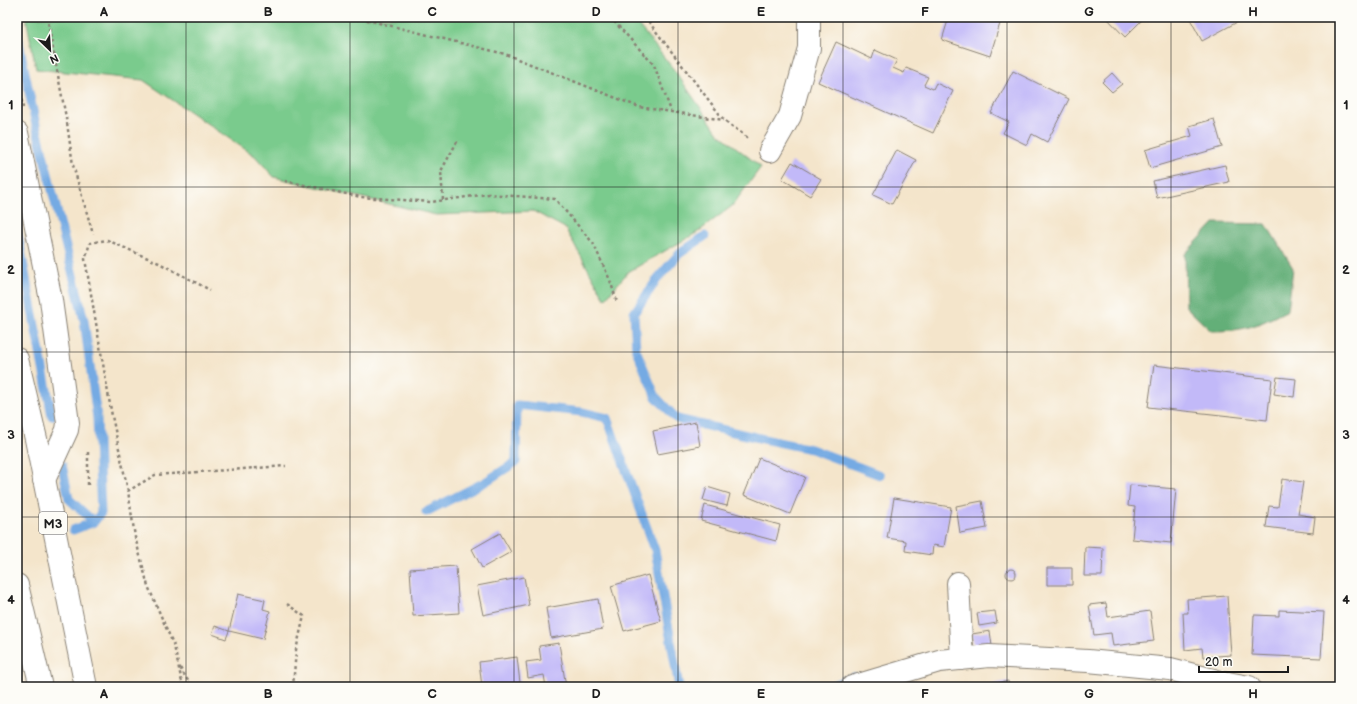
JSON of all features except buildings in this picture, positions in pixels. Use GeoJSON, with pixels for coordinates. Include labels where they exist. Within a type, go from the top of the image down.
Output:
{"type":"FeatureCollection","features":[{"type":"Feature","properties":{"kind":"main road"},"geometry":{"type":"LineString","coordinates":[[770,151],[790,116],[809,48],[809,17]]}},
{"type":"Feature","properties":{"kind":"main road"},"geometry":{"type":"LineString","coordinates":[[17,133],[51,300],[68,423],[67,430],[44,480]]}},
{"type":"Feature","properties":{"kind":"main road","name":"M3"},"geometry":{"type":"LineString","coordinates":[[17,359],[44,480],[86,687]]}},
{"type":"Feature","properties":{"kind":"main road"},"geometry":{"type":"LineString","coordinates":[[958,584],[962,659]]}},
{"type":"Feature","properties":{"kind":"main road"},"geometry":{"type":"LineString","coordinates":[[17,585],[41,687]]}},
{"type":"Feature","properties":{"kind":"main road"},"geometry":{"type":"LineString","coordinates":[[852,687],[892,680],[939,661],[989,656],[1088,661],[1170,669],[1217,681],[1249,687]]}},
{"type":"Feature","properties":{"kind":"path"},"geometry":{"type":"LineString","coordinates":[[47,17],[67,123],[73,165],[93,234]]}},
{"type":"Feature","properties":{"kind":"path"},"geometry":{"type":"LineString","coordinates":[[355,17],[505,54],[639,107],[724,120]]}},
{"type":"Feature","properties":{"kind":"path"},"geometry":{"type":"LineString","coordinates":[[610,17],[654,66],[671,112]]}},
{"type":"Feature","properties":{"kind":"path"},"geometry":{"type":"LineString","coordinates":[[645,17],[724,120],[741,134],[770,151]]}},
{"type":"Feature","properties":{"kind":"path"},"geometry":{"type":"LineString","coordinates":[[443,200],[441,171],[458,140]]}},
{"type":"Feature","properties":{"kind":"path"},"geometry":{"type":"LineString","coordinates":[[285,181],[361,197],[431,202],[488,194],[555,199],[593,243],[610,280],[617,302]]}},
{"type":"Feature","properties":{"kind":"path"},"geometry":{"type":"LineString","coordinates":[[183,687],[174,646],[148,586],[135,537],[128,491],[112,416],[84,259],[90,243],[107,240],[159,263],[210,290]]}},
{"type":"Feature","properties":{"kind":"path"},"geometry":{"type":"LineString","coordinates":[[128,491],[155,475],[286,466]]}},
{"type":"Feature","properties":{"kind":"path"},"geometry":{"type":"LineString","coordinates":[[287,604],[304,616],[296,650],[293,687]]}},
{"type":"Feature","properties":{"kind":"path"},"geometry":{"type":"LineString","coordinates":[[179,666],[192,687]]}},
{"type":"Feature","properties":{"kind":"green space"},"geometry":{"type":"Polygon","coordinates":[[[26,17],[632,17],[675,71],[718,133],[761,167],[732,206],[698,232],[628,272],[605,299],[565,228],[533,211],[436,215],[274,177],[255,156],[143,80],[36,69],[26,17]]]}},
{"type":"Feature","properties":{"kind":"green space"},"geometry":{"type":"Polygon","coordinates":[[[1214,223],[1266,224],[1293,268],[1288,310],[1259,324],[1243,329],[1211,331],[1186,307],[1185,254],[1214,223]]]}},
{"type":"Feature","properties":{"kind":"green space"},"geometry":{"type":"Polygon","coordinates":[[[1236,678],[1293,685],[1293,687],[1177,687],[1178,681],[1236,678]]]}},
{"type":"Feature","properties":{"kind":"waterway"},"geometry":{"type":"LineString","coordinates":[[17,34],[36,125],[84,320],[97,418],[101,513],[94,522],[73,530]]}},
{"type":"Feature","properties":{"kind":"waterway"},"geometry":{"type":"LineString","coordinates":[[17,230],[52,416]]}},
{"type":"Feature","properties":{"kind":"waterway"},"geometry":{"type":"LineString","coordinates":[[705,236],[679,254],[658,278],[634,313],[636,350],[656,397],[677,419],[811,449],[880,475]]}},
{"type":"Feature","properties":{"kind":"waterway"},"geometry":{"type":"LineString","coordinates":[[426,512],[485,482],[516,462],[517,405],[582,412],[607,418],[655,550],[679,687]]}},
{"type":"Feature","properties":{"kind":"waterway"},"geometry":{"type":"LineString","coordinates":[[62,465],[69,499],[94,522]]}},
{"type":"Feature","properties":{"kind":"waterway"},"geometry":{"type":"LineString","coordinates":[[829,687],[854,677]]}}]}
